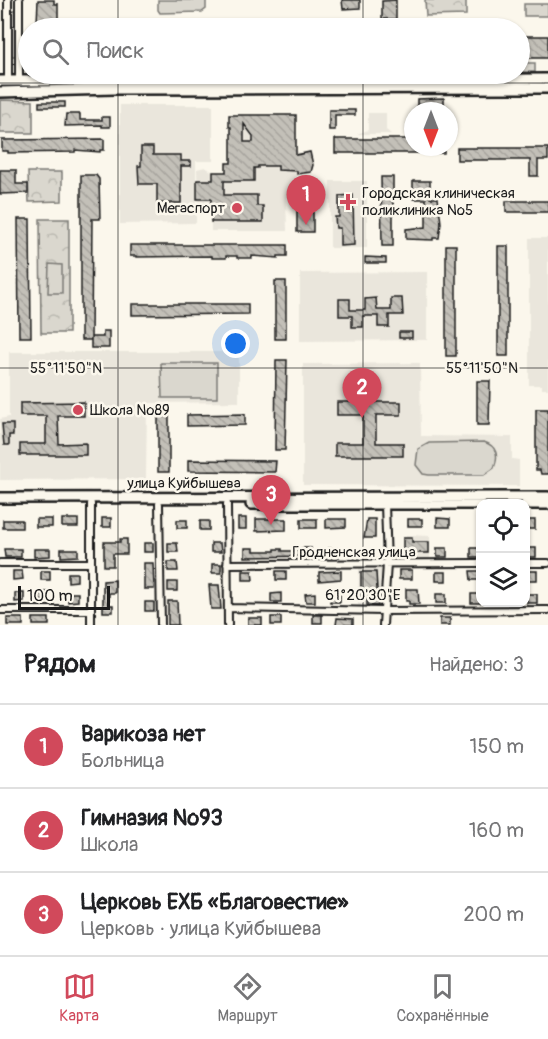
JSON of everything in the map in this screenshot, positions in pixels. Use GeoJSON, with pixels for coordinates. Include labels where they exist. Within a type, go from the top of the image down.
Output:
{"type":"FeatureCollection","features":[{"type":"Feature","properties":{"kind":"main road"},"geometry":{"type":"LineString","coordinates":[[530,79],[548,79]]}},
{"type":"Feature","properties":{"kind":"main road"},"geometry":{"type":"LineString","coordinates":[[4,81],[14,92]]}},
{"type":"Feature","properties":{"kind":"main road"},"geometry":{"type":"LineString","coordinates":[[14,92],[18,83]]}},
{"type":"Feature","properties":{"kind":"main road"},"geometry":{"type":"LineString","coordinates":[[39,84],[39,88],[43,90]]}},
{"type":"Feature","properties":{"kind":"main road"},"geometry":{"type":"LineString","coordinates":[[0,92],[548,88]]}},
{"type":"Feature","properties":{"kind":"main road","name":"улица Куйбышева"},"geometry":{"type":"LineString","coordinates":[[0,498],[92,501],[385,501],[548,497]]}},
{"type":"Feature","properties":{"kind":"main road","name":"улица Куйбышева"},"geometry":{"type":"LineString","coordinates":[[0,504],[92,501]]}},
{"type":"Feature","properties":{"kind":"main road","name":"улица Куйбышева"},"geometry":{"type":"LineString","coordinates":[[385,501],[476,504]]}},
{"type":"Feature","properties":{"kind":"main road"},"geometry":{"type":"LineString","coordinates":[[530,504],[548,504]]}},
{"type":"Feature","properties":{"kind":"street"},"geometry":{"type":"LineString","coordinates":[[4,81],[8,3],[19,3]]}},
{"type":"Feature","properties":{"kind":"street"},"geometry":{"type":"LineString","coordinates":[[91,625],[92,501]]}},
{"type":"Feature","properties":{"kind":"street"},"geometry":{"type":"LineString","coordinates":[[159,501],[161,625]]}},
{"type":"Feature","properties":{"kind":"street"},"geometry":{"type":"LineString","coordinates":[[227,501],[228,625]]}},
{"type":"Feature","properties":{"kind":"street"},"geometry":{"type":"LineString","coordinates":[[383,625],[387,564],[385,501]]}},
{"type":"Feature","properties":{"kind":"street"},"geometry":{"type":"LineString","coordinates":[[0,563],[91,563]]}},
{"type":"Feature","properties":{"kind":"street"},"geometry":{"type":"LineString","coordinates":[[530,563],[548,563]]}},
{"type":"Feature","properties":{"kind":"street","name":"Гродненская улица"},"geometry":{"type":"LineString","coordinates":[[227,564],[476,564]]}},
{"type":"Feature","properties":{"kind":"street"},"geometry":{"type":"LineString","coordinates":[[228,608],[383,611],[548,610]]}},
{"type":"Feature","properties":{"kind":"street"},"geometry":{"type":"LineString","coordinates":[[0,610],[91,610]]}},
{"type":"Feature","properties":{"kind":"shaded area"},"geometry":{"type":"Polygon","coordinates":[[[120,105],[213,105],[213,161],[196,161],[196,223],[120,224],[120,105]]]}},
{"type":"Feature","properties":{"kind":"shaded area"},"geometry":{"type":"Polygon","coordinates":[[[368,113],[386,113],[386,130],[391,134],[357,134],[368,130],[368,113]]]}},
{"type":"Feature","properties":{"kind":"shaded area"},"geometry":{"type":"Polygon","coordinates":[[[229,115],[296,115],[296,150],[301,160],[297,161],[295,182],[301,186],[286,198],[287,231],[211,231],[211,210],[198,210],[197,169],[205,167],[213,172],[231,172],[229,115]]]}},
{"type":"Feature","properties":{"kind":"shaded area","name":"Городская клиническая поликлиника №5"},"geometry":{"type":"Polygon","coordinates":[[[330,181],[367,181],[367,248],[330,248],[330,181]]]}},
{"type":"Feature","properties":{"kind":"shaded area"},"geometry":{"type":"Polygon","coordinates":[[[529,238],[548,238],[548,389],[542,389],[542,385],[529,385],[529,238]]]}},
{"type":"Feature","properties":{"kind":"shaded area"},"geometry":{"type":"Polygon","coordinates":[[[427,272],[427,340],[300,341],[300,273],[427,272]]]}},
{"type":"Feature","properties":{"kind":"shaded area","name":"Школа №89"},"geometry":{"type":"Polygon","coordinates":[[[9,352],[239,352],[239,402],[147,403],[146,479],[0,480],[0,419],[9,417],[9,352]]]}},
{"type":"Feature","properties":{"kind":"shaded area"},"geometry":{"type":"Polygon","coordinates":[[[420,363],[421,436],[512,437],[512,459],[519,460],[519,486],[303,485],[303,364],[420,363]]]}},
{"type":"Feature","properties":{"kind":"shaded area"},"geometry":{"type":"Polygon","coordinates":[[[406,535],[430,536],[430,559],[406,559],[406,535]]]}},
{"type":"Feature","properties":{"kind":"shaded area"},"geometry":{"type":"Polygon","coordinates":[[[359,568],[384,568],[382,607],[358,606],[359,568]]]}},
{"type":"Feature","properties":{"kind":"green space"},"geometry":{"type":"Polygon","coordinates":[[[158,0],[206,0],[206,9],[202,12],[160,13],[158,0]]]}},
{"type":"Feature","properties":{"kind":"green space"},"geometry":{"type":"Polygon","coordinates":[[[425,0],[466,0],[466,15],[426,16],[425,0]]]}},
{"type":"Feature","properties":{"kind":"green space"},"geometry":{"type":"Polygon","coordinates":[[[524,4],[548,4],[548,16],[524,16],[524,4]]]}},
{"type":"Feature","properties":{"kind":"green space"},"geometry":{"type":"Polygon","coordinates":[[[11,10],[15,10],[15,56],[11,56],[11,10]]]}},
{"type":"Feature","properties":{"kind":"green space"},"geometry":{"type":"Polygon","coordinates":[[[530,63],[535,63],[535,72],[530,72],[530,63]]]}},
{"type":"Feature","properties":{"kind":"green space"},"geometry":{"type":"Polygon","coordinates":[[[0,100],[33,101],[33,133],[0,133],[0,100]]]}},
{"type":"Feature","properties":{"kind":"green space"},"geometry":{"type":"Polygon","coordinates":[[[28,172],[62,172],[62,201],[29,202],[28,172]]]}},
{"type":"Feature","properties":{"kind":"green space"},"geometry":{"type":"Polygon","coordinates":[[[40,219],[69,219],[69,333],[41,333],[40,219]]]}},
{"type":"Feature","properties":{"kind":"green space"},"geometry":{"type":"Polygon","coordinates":[[[49,264],[62,265],[62,293],[48,293],[49,264]]]}},
{"type":"Feature","properties":{"kind":"green space"},"geometry":{"type":"Polygon","coordinates":[[[161,363],[217,363],[217,398],[162,398],[161,363]]]}},
{"type":"Feature","properties":{"kind":"green space"},"geometry":{"type":"Polygon","coordinates":[[[484,442],[492,446],[496,452],[496,459],[494,468],[484,475],[429,475],[423,474],[416,465],[418,449],[429,443],[484,442]]]}},
{"type":"Feature","properties":{"kind":"building"},"geometry":{"type":"Polygon","coordinates":[[[38,0],[54,0],[54,4],[58,4],[58,18],[37,18],[38,0]]]}},
{"type":"Feature","properties":{"kind":"building"},"geometry":{"type":"Polygon","coordinates":[[[342,0],[360,0],[360,8],[343,9],[342,0]]]}},
{"type":"Feature","properties":{"kind":"building"},"geometry":{"type":"Polygon","coordinates":[[[396,0],[396,18],[382,18],[382,1],[396,0]]]}},
{"type":"Feature","properties":{"kind":"building"},"geometry":{"type":"Polygon","coordinates":[[[530,36],[548,36],[548,58],[530,58],[530,36]]]}},
{"type":"Feature","properties":{"kind":"building"},"geometry":{"type":"Polygon","coordinates":[[[444,98],[444,102],[417,102],[417,99],[444,98]]]}},
{"type":"Feature","properties":{"kind":"building"},"geometry":{"type":"Polygon","coordinates":[[[39,102],[65,102],[65,107],[39,107],[39,102]]]}},
{"type":"Feature","properties":{"kind":"building"},"geometry":{"type":"Polygon","coordinates":[[[329,110],[355,110],[355,115],[335,115],[335,130],[329,130],[329,110]]]}},
{"type":"Feature","properties":{"kind":"building"},"geometry":{"type":"Polygon","coordinates":[[[66,114],[80,114],[80,120],[102,120],[102,117],[110,117],[110,127],[102,127],[102,125],[65,126],[66,114]]]}},
{"type":"Feature","properties":{"kind":"building"},"geometry":{"type":"Polygon","coordinates":[[[229,115],[296,115],[296,155],[310,152],[313,165],[311,172],[297,174],[297,171],[278,170],[278,166],[258,166],[254,168],[254,181],[224,181],[224,195],[257,195],[257,206],[263,206],[263,222],[211,222],[211,199],[197,199],[197,180],[213,180],[213,172],[226,172],[226,163],[231,163],[231,127],[229,127],[229,115]],[[244,124],[244,142],[253,142],[253,136],[244,124]]]}},
{"type":"Feature","properties":{"kind":"building"},"geometry":{"type":"Polygon","coordinates":[[[104,139],[104,150],[100,152],[75,150],[75,152],[8,153],[8,151],[2,151],[2,140],[104,139]]]}},
{"type":"Feature","properties":{"kind":"building"},"geometry":{"type":"Polygon","coordinates":[[[335,139],[404,139],[404,153],[335,153],[335,139]]]}},
{"type":"Feature","properties":{"kind":"building"},"geometry":{"type":"Polygon","coordinates":[[[141,147],[153,147],[153,155],[181,155],[181,161],[191,161],[191,166],[181,166],[181,203],[157,203],[157,184],[139,184],[138,166],[141,166],[141,147]]]}},
{"type":"Feature","properties":{"kind":"building"},"geometry":{"type":"Polygon","coordinates":[[[458,148],[548,148],[548,160],[538,160],[538,176],[530,176],[530,160],[457,160],[458,148]]]}},
{"type":"Feature","properties":{"kind":"building"},"geometry":{"type":"Polygon","coordinates":[[[0,170],[16,170],[16,184],[28,184],[28,193],[0,194],[0,170]]]}},
{"type":"Feature","properties":{"kind":"building"},"geometry":{"type":"Polygon","coordinates":[[[81,175],[96,175],[99,179],[100,219],[92,219],[91,340],[81,340],[81,175]]]}},
{"type":"Feature","properties":{"kind":"building"},"geometry":{"type":"Polygon","coordinates":[[[381,177],[393,177],[393,246],[382,246],[381,177]]]}},
{"type":"Feature","properties":{"kind":"building"},"geometry":{"type":"Polygon","coordinates":[[[413,181],[430,181],[430,198],[438,198],[441,223],[439,238],[433,238],[433,240],[406,239],[406,229],[426,227],[426,199],[413,199],[413,181]]]}},
{"type":"Feature","properties":{"kind":"building"},"geometry":{"type":"Polygon","coordinates":[[[353,195],[354,245],[340,246],[340,228],[336,228],[335,217],[339,217],[339,196],[353,195]]]}},
{"type":"Feature","properties":{"kind":"building"},"geometry":{"type":"Polygon","coordinates":[[[297,201],[313,201],[313,232],[297,232],[297,201]]]}},
{"type":"Feature","properties":{"kind":"building"},"geometry":{"type":"Polygon","coordinates":[[[506,201],[548,201],[548,212],[506,212],[506,201]]]}},
{"type":"Feature","properties":{"kind":"building"},"geometry":{"type":"Polygon","coordinates":[[[18,219],[30,219],[31,337],[19,337],[18,219]]]}},
{"type":"Feature","properties":{"kind":"building"},"geometry":{"type":"Polygon","coordinates":[[[130,245],[287,245],[287,256],[278,256],[278,258],[252,256],[252,258],[237,258],[237,256],[226,256],[226,258],[212,258],[212,256],[136,257],[130,256],[130,245]]]}},
{"type":"Feature","properties":{"kind":"building"},"geometry":{"type":"Polygon","coordinates":[[[446,245],[456,245],[456,356],[446,356],[446,245]]]}},
{"type":"Feature","properties":{"kind":"building"},"geometry":{"type":"Polygon","coordinates":[[[498,246],[508,246],[508,356],[498,356],[498,246]]]}},
{"type":"Feature","properties":{"kind":"building"},"geometry":{"type":"Polygon","coordinates":[[[365,257],[386,258],[386,263],[365,263],[365,257]]]}},
{"type":"Feature","properties":{"kind":"building"},"geometry":{"type":"Polygon","coordinates":[[[275,281],[286,281],[286,339],[275,339],[275,281]]]}},
{"type":"Feature","properties":{"kind":"building"},"geometry":{"type":"Polygon","coordinates":[[[376,298],[377,310],[391,310],[391,298],[402,298],[403,315],[389,315],[389,327],[378,327],[378,316],[363,316],[363,327],[352,327],[352,316],[339,316],[339,299],[350,299],[350,310],[365,310],[365,299],[376,298]]]}},
{"type":"Feature","properties":{"kind":"building"},"geometry":{"type":"Polygon","coordinates":[[[132,304],[248,304],[248,314],[132,315],[132,304]]]}},
{"type":"Feature","properties":{"kind":"building"},"geometry":{"type":"Polygon","coordinates":[[[103,331],[109,331],[109,348],[91,348],[91,337],[103,337],[103,331]]]}},
{"type":"Feature","properties":{"kind":"building"},"geometry":{"type":"Polygon","coordinates":[[[399,332],[412,332],[412,338],[399,338],[399,332]]]}},
{"type":"Feature","properties":{"kind":"building"},"geometry":{"type":"Polygon","coordinates":[[[276,360],[287,360],[285,450],[275,450],[276,360]]]}},
{"type":"Feature","properties":{"kind":"building"},"geometry":{"type":"Polygon","coordinates":[[[477,381],[490,381],[489,425],[477,425],[477,381]]]}},
{"type":"Feature","properties":{"kind":"building"},"geometry":{"type":"Polygon","coordinates":[[[84,402],[84,416],[58,416],[59,444],[86,443],[86,455],[20,455],[20,444],[46,444],[46,416],[20,416],[20,403],[84,402]]]}},
{"type":"Feature","properties":{"kind":"building"},"geometry":{"type":"Polygon","coordinates":[[[337,402],[401,402],[401,415],[376,415],[376,443],[403,443],[403,456],[335,456],[335,443],[363,443],[363,415],[337,415],[337,402]]]}},
{"type":"Feature","properties":{"kind":"building"},"geometry":{"type":"Polygon","coordinates":[[[536,409],[548,409],[548,474],[541,474],[540,470],[536,470],[536,409]]]}},
{"type":"Feature","properties":{"kind":"building"},"geometry":{"type":"Polygon","coordinates":[[[158,413],[169,413],[169,472],[158,472],[158,413]]]}},
{"type":"Feature","properties":{"kind":"building"},"geometry":{"type":"Polygon","coordinates":[[[245,414],[245,425],[187,426],[187,415],[245,414]]]}},
{"type":"Feature","properties":{"kind":"building"},"geometry":{"type":"Polygon","coordinates":[[[2,424],[13,424],[13,435],[9,435],[9,445],[4,445],[2,424]]]}},
{"type":"Feature","properties":{"kind":"building"},"geometry":{"type":"Polygon","coordinates":[[[188,460],[276,461],[275,472],[188,471],[188,460]]]}},
{"type":"Feature","properties":{"kind":"building"},"geometry":{"type":"Polygon","coordinates":[[[102,518],[111,518],[111,527],[102,527],[102,518]]]}},
{"type":"Feature","properties":{"kind":"building"},"geometry":{"type":"Polygon","coordinates":[[[238,518],[246,518],[246,529],[238,529],[238,518]]]}},
{"type":"Feature","properties":{"kind":"building"},"geometry":{"type":"Polygon","coordinates":[[[437,518],[450,519],[450,527],[437,527],[437,518]]]}},
{"type":"Feature","properties":{"kind":"building"},"geometry":{"type":"Polygon","coordinates":[[[36,519],[52,519],[52,527],[36,527],[36,519]]]}},
{"type":"Feature","properties":{"kind":"building"},"geometry":{"type":"Polygon","coordinates":[[[62,519],[78,519],[78,527],[62,527],[62,519]]]}},
{"type":"Feature","properties":{"kind":"building"},"geometry":{"type":"Polygon","coordinates":[[[256,519],[286,519],[286,530],[256,531],[256,519]]]}},
{"type":"Feature","properties":{"kind":"building"},"geometry":{"type":"Polygon","coordinates":[[[301,519],[317,519],[317,528],[301,528],[301,519]]]}},
{"type":"Feature","properties":{"kind":"building"},"geometry":{"type":"Polygon","coordinates":[[[326,519],[346,519],[346,527],[326,528],[326,519]]]}},
{"type":"Feature","properties":{"kind":"building"},"geometry":{"type":"Polygon","coordinates":[[[367,519],[375,519],[375,538],[364,538],[367,519]]]}},
{"type":"Feature","properties":{"kind":"building"},"geometry":{"type":"Polygon","coordinates":[[[408,519],[422,519],[422,526],[408,526],[408,519]]]}},
{"type":"Feature","properties":{"kind":"building"},"geometry":{"type":"Polygon","coordinates":[[[3,520],[22,520],[22,528],[3,528],[3,520]]]}},
{"type":"Feature","properties":{"kind":"building"},"geometry":{"type":"Polygon","coordinates":[[[177,520],[187,520],[187,528],[177,528],[177,520]]]}},
{"type":"Feature","properties":{"kind":"building"},"geometry":{"type":"Polygon","coordinates":[[[530,520],[535,520],[535,529],[530,529],[530,520]]]}},
{"type":"Feature","properties":{"kind":"building"},"geometry":{"type":"Polygon","coordinates":[[[200,521],[209,521],[209,530],[200,530],[200,521]]]}},
{"type":"Feature","properties":{"kind":"building"},"geometry":{"type":"Polygon","coordinates":[[[403,538],[412,538],[412,542],[429,542],[429,553],[412,553],[412,557],[403,557],[403,538]]]}},
{"type":"Feature","properties":{"kind":"building"},"geometry":{"type":"Polygon","coordinates":[[[120,539],[127,539],[127,554],[113,554],[113,566],[104,566],[104,542],[120,542],[120,539]]]}},
{"type":"Feature","properties":{"kind":"building"},"geometry":{"type":"Polygon","coordinates":[[[144,543],[153,543],[153,552],[144,552],[144,543]]]}},
{"type":"Feature","properties":{"kind":"building"},"geometry":{"type":"Polygon","coordinates":[[[168,543],[177,543],[178,552],[168,552],[168,543]]]}},
{"type":"Feature","properties":{"kind":"building"},"geometry":{"type":"Polygon","coordinates":[[[211,543],[220,543],[221,552],[211,552],[211,543]]]}},
{"type":"Feature","properties":{"kind":"building"},"geometry":{"type":"Polygon","coordinates":[[[245,548],[254,548],[254,551],[282,549],[282,551],[302,551],[302,548],[311,548],[311,556],[245,557],[245,548]]]}},
{"type":"Feature","properties":{"kind":"building"},"geometry":{"type":"Polygon","coordinates":[[[329,548],[339,548],[339,557],[329,557],[329,548]]]}},
{"type":"Feature","properties":{"kind":"building"},"geometry":{"type":"Polygon","coordinates":[[[437,548],[447,548],[447,557],[437,557],[437,548]]]}},
{"type":"Feature","properties":{"kind":"building"},"geometry":{"type":"Polygon","coordinates":[[[471,548],[476,548],[476,557],[471,557],[471,548]]]}},
{"type":"Feature","properties":{"kind":"building"},"geometry":{"type":"Polygon","coordinates":[[[530,548],[536,548],[536,557],[530,557],[530,548]]]}},
{"type":"Feature","properties":{"kind":"building"},"geometry":{"type":"Polygon","coordinates":[[[4,549],[21,549],[21,557],[5,557],[4,549]]]}},
{"type":"Feature","properties":{"kind":"building"},"geometry":{"type":"Polygon","coordinates":[[[34,549],[50,549],[50,556],[34,557],[34,549]]]}},
{"type":"Feature","properties":{"kind":"building"},"geometry":{"type":"Polygon","coordinates":[[[61,549],[78,549],[78,556],[61,557],[61,549]]]}},
{"type":"Feature","properties":{"kind":"building"},"geometry":{"type":"Polygon","coordinates":[[[168,562],[177,562],[178,571],[168,571],[168,562]]]}},
{"type":"Feature","properties":{"kind":"building"},"geometry":{"type":"Polygon","coordinates":[[[144,563],[153,563],[154,589],[144,589],[144,563]]]}},
{"type":"Feature","properties":{"kind":"building"},"geometry":{"type":"Polygon","coordinates":[[[212,564],[221,564],[221,573],[212,573],[212,564]]]}},
{"type":"Feature","properties":{"kind":"building"},"geometry":{"type":"Polygon","coordinates":[[[399,570],[412,570],[412,579],[399,579],[399,570]]]}},
{"type":"Feature","properties":{"kind":"building"},"geometry":{"type":"Polygon","coordinates":[[[13,571],[22,571],[23,579],[13,580],[13,571]]]}},
{"type":"Feature","properties":{"kind":"building"},"geometry":{"type":"Polygon","coordinates":[[[41,571],[50,571],[50,580],[41,580],[41,571]]]}},
{"type":"Feature","properties":{"kind":"building"},"geometry":{"type":"Polygon","coordinates":[[[243,571],[252,571],[253,580],[243,580],[243,571]]]}},
{"type":"Feature","properties":{"kind":"building"},"geometry":{"type":"Polygon","coordinates":[[[276,571],[286,571],[286,580],[276,580],[276,571]]]}},
{"type":"Feature","properties":{"kind":"building"},"geometry":{"type":"Polygon","coordinates":[[[341,571],[341,579],[319,581],[319,572],[341,571]]]}},
{"type":"Feature","properties":{"kind":"building"},"geometry":{"type":"Polygon","coordinates":[[[470,571],[476,571],[476,580],[471,580],[470,571]]]}},
{"type":"Feature","properties":{"kind":"building"},"geometry":{"type":"Polygon","coordinates":[[[530,571],[537,571],[537,580],[530,580],[530,571]]]}},
{"type":"Feature","properties":{"kind":"building"},"geometry":{"type":"Polygon","coordinates":[[[361,572],[376,572],[378,606],[367,605],[367,598],[361,598],[361,572]]]}},
{"type":"Feature","properties":{"kind":"building"},"geometry":{"type":"Polygon","coordinates":[[[436,572],[446,572],[446,581],[436,581],[436,572]]]}},
{"type":"Feature","properties":{"kind":"building"},"geometry":{"type":"Polygon","coordinates":[[[68,573],[77,573],[77,581],[68,582],[68,573]]]}},
{"type":"Feature","properties":{"kind":"building"},"geometry":{"type":"Polygon","coordinates":[[[115,580],[115,593],[109,593],[109,605],[113,605],[113,612],[103,612],[103,581],[115,580]]]}},
{"type":"Feature","properties":{"kind":"building"},"geometry":{"type":"Polygon","coordinates":[[[168,582],[177,582],[177,591],[168,591],[168,582]]]}},
{"type":"Feature","properties":{"kind":"building"},"geometry":{"type":"Polygon","coordinates":[[[209,585],[219,585],[221,609],[211,609],[209,585]]]}},
{"type":"Feature","properties":{"kind":"building"},"geometry":{"type":"Polygon","coordinates":[[[406,589],[418,589],[419,604],[409,604],[409,601],[406,601],[406,589]]]}},
{"type":"Feature","properties":{"kind":"building"},"geometry":{"type":"Polygon","coordinates":[[[39,592],[48,592],[48,601],[39,601],[39,592]]]}},
{"type":"Feature","properties":{"kind":"building"},"geometry":{"type":"Polygon","coordinates":[[[15,593],[24,593],[24,601],[15,602],[15,593]]]}},
{"type":"Feature","properties":{"kind":"building"},"geometry":{"type":"Polygon","coordinates":[[[68,593],[78,593],[78,601],[68,602],[68,593]]]}},
{"type":"Feature","properties":{"kind":"building"},"geometry":{"type":"Polygon","coordinates":[[[281,593],[281,602],[271,602],[271,594],[281,593]]]}},
{"type":"Feature","properties":{"kind":"building"},"geometry":{"type":"Polygon","coordinates":[[[315,593],[315,602],[306,602],[305,594],[315,593]]]}},
{"type":"Feature","properties":{"kind":"building"},"geometry":{"type":"Polygon","coordinates":[[[330,593],[340,593],[340,602],[330,602],[330,593]]]}},
{"type":"Feature","properties":{"kind":"building"},"geometry":{"type":"Polygon","coordinates":[[[436,594],[446,594],[446,603],[436,603],[436,594]]]}},
{"type":"Feature","properties":{"kind":"building"},"geometry":{"type":"Polygon","coordinates":[[[471,594],[476,594],[476,603],[471,603],[471,594]]]}},
{"type":"Feature","properties":{"kind":"building"},"geometry":{"type":"Polygon","coordinates":[[[530,594],[537,594],[537,603],[530,603],[530,594]]]}},
{"type":"Feature","properties":{"kind":"building"},"geometry":{"type":"Polygon","coordinates":[[[168,601],[177,601],[178,625],[168,625],[168,601]]]}},
{"type":"Feature","properties":{"kind":"building"},"geometry":{"type":"Polygon","coordinates":[[[145,602],[154,602],[154,611],[145,611],[145,602]]]}},
{"type":"Feature","properties":{"kind":"building"},"geometry":{"type":"Polygon","coordinates":[[[313,615],[322,615],[322,623],[313,623],[313,615]]]}},
{"type":"Feature","properties":{"kind":"building"},"geometry":{"type":"Polygon","coordinates":[[[271,617],[281,617],[281,625],[271,625],[271,617]]]}},
{"type":"Feature","properties":{"kind":"building"},"geometry":{"type":"Polygon","coordinates":[[[7,618],[23,618],[23,625],[7,625],[7,618]]]}},
{"type":"Feature","properties":{"kind":"building"},"geometry":{"type":"Polygon","coordinates":[[[33,618],[49,618],[49,625],[33,625],[33,618]]]}},
{"type":"Feature","properties":{"kind":"building"},"geometry":{"type":"Polygon","coordinates":[[[248,618],[262,618],[262,625],[248,625],[248,618]]]}},
{"type":"Feature","properties":{"kind":"building"},"geometry":{"type":"Polygon","coordinates":[[[337,618],[353,619],[353,625],[336,625],[337,618]]]}},
{"type":"Feature","properties":{"kind":"building"},"geometry":{"type":"Polygon","coordinates":[[[440,618],[450,618],[450,625],[440,625],[440,618]]]}},
{"type":"Feature","properties":{"kind":"place","name":"Городская клиническая поликлиника №5"},"geometry":{"type":"Point","coordinates":[348,202]}},
{"type":"Feature","properties":{"kind":"place","name":"Мегаспорт"},"geometry":{"type":"Point","coordinates":[237,208]}},
{"type":"Feature","properties":{"kind":"place","name":"Варикоза нет"},"geometry":{"type":"Point","coordinates":[306,225]}},
{"type":"Feature","properties":{"kind":"place","name":"Школа №89"},"geometry":{"type":"Point","coordinates":[78,410]}},
{"type":"Feature","properties":{"kind":"place","name":"Гимназия №93"},"geometry":{"type":"Point","coordinates":[362,418]}},
{"type":"Feature","properties":{"kind":"place","name":"Церковь ЕХБ «Благовестие»"},"geometry":{"type":"Point","coordinates":[271,525]}}]}
